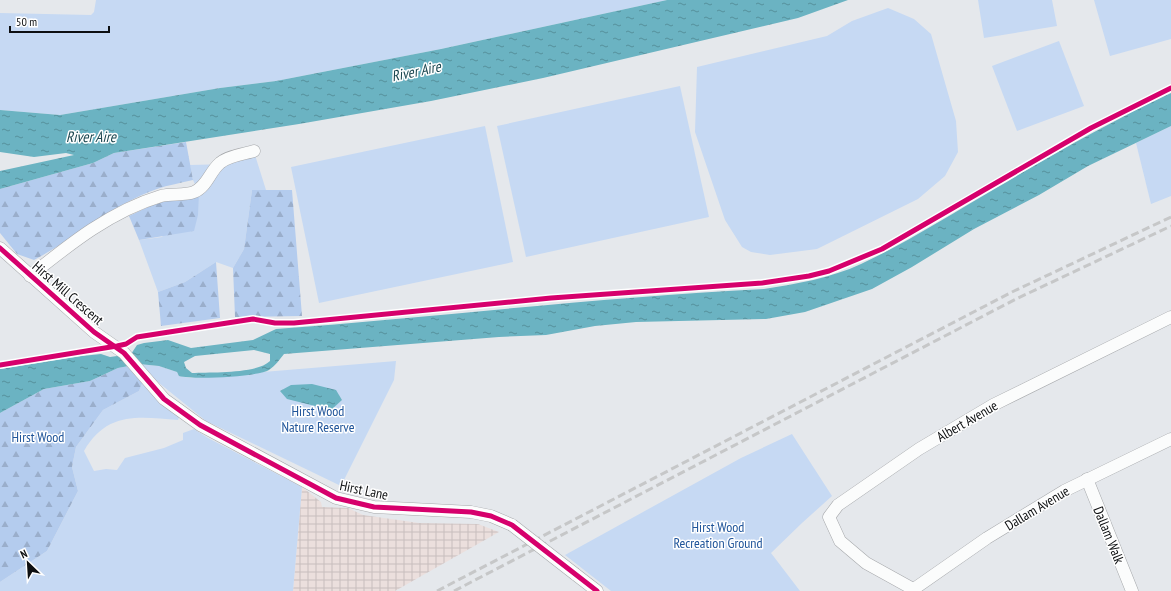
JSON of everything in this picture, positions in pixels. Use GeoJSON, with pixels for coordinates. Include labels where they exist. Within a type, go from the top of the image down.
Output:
{"type":"FeatureCollection","features":[{"type":"Feature","properties":{"kind":"street"},"geometry":{"type":"LineString","coordinates":[[30,276],[75,240],[133,206],[162,195],[194,192],[205,183],[212,171],[221,162],[254,151]]}},
{"type":"Feature","properties":{"kind":"street","name":"Hirst Mill Crescent"},"geometry":{"type":"LineString","coordinates":[[0,248],[94,332],[124,353]]}},
{"type":"Feature","properties":{"kind":"street","name":"Albert Avenue"},"geometry":{"type":"LineString","coordinates":[[912,590],[866,562],[840,541],[828,517],[838,505],[919,449],[993,405],[1171,317]]}},
{"type":"Feature","properties":{"kind":"street","name":"Hirst Lane"},"geometry":{"type":"LineString","coordinates":[[124,353],[164,399],[200,425],[336,498],[374,507],[471,512],[491,516],[512,525],[597,591]]}},
{"type":"Feature","properties":{"kind":"street","name":"Dallam Avenue"},"geometry":{"type":"LineString","coordinates":[[912,590],[987,538],[1087,479],[1171,438]]}},
{"type":"Feature","properties":{"kind":"street","name":"Dallam Walk"},"geometry":{"type":"LineString","coordinates":[[1087,479],[1132,591]]}},
{"type":"Feature","properties":{"kind":"shaded area"},"geometry":{"type":"Polygon","coordinates":[[[302,487],[321,502],[322,507],[348,508],[363,515],[419,523],[478,524],[499,532],[395,591],[293,591],[302,487]]]}},
{"type":"Feature","properties":{"kind":"green space"},"geometry":{"type":"Polygon","coordinates":[[[96,0],[667,0],[441,49],[276,81],[220,88],[60,115],[0,110],[0,13],[91,15],[94,12],[96,0]]]}},
{"type":"Feature","properties":{"kind":"green space"},"geometry":{"type":"Polygon","coordinates":[[[978,0],[1052,0],[1057,26],[984,38],[978,0]]]}},
{"type":"Feature","properties":{"kind":"green space"},"geometry":{"type":"Polygon","coordinates":[[[1094,0],[1171,0],[1171,39],[1110,56],[1094,0]]]}},
{"type":"Feature","properties":{"kind":"green space"},"geometry":{"type":"Polygon","coordinates":[[[888,8],[914,19],[931,34],[956,121],[958,152],[945,176],[918,199],[817,249],[770,255],[751,252],[742,247],[725,220],[695,132],[697,67],[827,36],[852,21],[888,8]]]}},
{"type":"Feature","properties":{"kind":"green space"},"geometry":{"type":"Polygon","coordinates":[[[1059,41],[1084,106],[1017,131],[992,66],[1059,41]]]}},
{"type":"Feature","properties":{"kind":"green space"},"geometry":{"type":"Polygon","coordinates":[[[680,86],[709,217],[526,257],[497,126],[680,86]]]}},
{"type":"Feature","properties":{"kind":"green space"},"geometry":{"type":"Polygon","coordinates":[[[485,126],[513,262],[319,303],[291,167],[485,126]]]}},
{"type":"Feature","properties":{"kind":"green space"},"geometry":{"type":"Polygon","coordinates":[[[1171,126],[1171,196],[1151,204],[1136,143],[1171,126]]]}},
{"type":"Feature","properties":{"kind":"green space"},"geometry":{"type":"Polygon","coordinates":[[[186,142],[193,180],[157,189],[124,204],[34,260],[17,254],[0,233],[0,189],[93,163],[114,153],[186,142]]]}},
{"type":"Feature","properties":{"kind":"green space"},"geometry":{"type":"Polygon","coordinates":[[[255,155],[266,190],[252,190],[244,249],[233,268],[216,262],[185,282],[158,292],[139,240],[162,237],[199,193],[193,180],[190,165],[230,164],[255,155]]]}},
{"type":"Feature","properties":{"kind":"green space"},"geometry":{"type":"Polygon","coordinates":[[[252,190],[292,190],[302,316],[235,317],[233,268],[244,249],[252,190]]]}},
{"type":"Feature","properties":{"kind":"green space"},"geometry":{"type":"Polygon","coordinates":[[[199,193],[198,215],[194,231],[139,240],[129,216],[163,200],[199,193]]]}},
{"type":"Feature","properties":{"kind":"green space"},"geometry":{"type":"Polygon","coordinates":[[[216,262],[220,318],[161,326],[158,292],[185,282],[216,262]]]}},
{"type":"Feature","properties":{"kind":"green space","name":"Hirst Wood Nature Reserve"},"geometry":{"type":"Polygon","coordinates":[[[396,361],[394,380],[341,486],[206,421],[143,370],[139,364],[159,366],[177,372],[179,376],[191,378],[396,361]]]}},
{"type":"Feature","properties":{"kind":"green space","name":"Hirst Wood"},"geometry":{"type":"Polygon","coordinates":[[[128,366],[143,381],[139,391],[103,410],[76,447],[72,467],[78,491],[47,551],[0,582],[0,413],[44,389],[90,381],[118,368],[128,366]]]}},
{"type":"Feature","properties":{"kind":"green space"},"geometry":{"type":"Polygon","coordinates":[[[143,381],[179,417],[178,420],[150,418],[125,419],[103,429],[93,438],[84,451],[94,471],[106,469],[117,470],[125,458],[164,448],[183,440],[183,433],[194,429],[208,438],[302,487],[293,591],[0,591],[0,582],[47,551],[78,491],[72,467],[76,447],[103,410],[139,391],[143,381]]]}},
{"type":"Feature","properties":{"kind":"green space","name":"Hirst Wood Recreation Ground"},"geometry":{"type":"Polygon","coordinates":[[[792,434],[832,496],[771,553],[800,591],[611,591],[565,555],[741,458],[792,434]]]}},
{"type":"Feature","properties":{"kind":"water","name":"River Aire"},"geometry":{"type":"Polygon","coordinates":[[[667,0],[848,0],[798,18],[543,78],[431,101],[299,124],[114,153],[93,163],[0,189],[0,171],[74,155],[66,153],[34,157],[0,152],[0,110],[60,115],[220,88],[276,81],[441,49],[667,0]]]}},
{"type":"Feature","properties":{"kind":"water"},"geometry":{"type":"Polygon","coordinates":[[[1171,93],[1171,126],[1088,166],[1039,195],[974,229],[912,267],[872,289],[805,312],[766,319],[636,322],[595,326],[546,335],[499,337],[284,354],[269,370],[239,376],[210,378],[186,377],[179,376],[177,372],[159,366],[139,364],[118,368],[90,381],[44,389],[0,413],[0,369],[82,356],[101,354],[110,357],[131,354],[137,345],[144,343],[168,340],[191,348],[253,340],[276,329],[642,297],[764,289],[826,277],[850,269],[896,246],[1019,174],[1105,126],[1171,93]],[[254,350],[195,356],[184,362],[186,368],[192,373],[233,372],[264,365],[270,361],[270,354],[254,350]]]}},
{"type":"Feature","properties":{"kind":"water"},"geometry":{"type":"Polygon","coordinates":[[[312,384],[336,390],[342,400],[331,410],[287,399],[280,391],[291,385],[312,384]]]}},
{"type":"Feature","properties":{"kind":"railway"},"geometry":{"type":"LineString","coordinates":[[437,591],[1012,292],[1171,217]]}},
{"type":"Feature","properties":{"kind":"railway"},"geometry":{"type":"LineString","coordinates":[[454,591],[1016,299],[1171,226]]}},
{"type":"Feature","properties":{"kind":"cycle path"},"geometry":{"type":"LineString","coordinates":[[0,365],[117,346],[126,344],[137,337],[253,319],[275,323],[294,323],[551,298],[762,283],[809,276],[829,271],[882,249],[1091,128],[1171,88]]}},
{"type":"Feature","properties":{"kind":"cycle path"},"geometry":{"type":"LineString","coordinates":[[0,248],[94,332],[124,353],[164,399],[200,425],[336,498],[374,507],[471,512],[491,516],[512,525],[597,591]]}}]}
